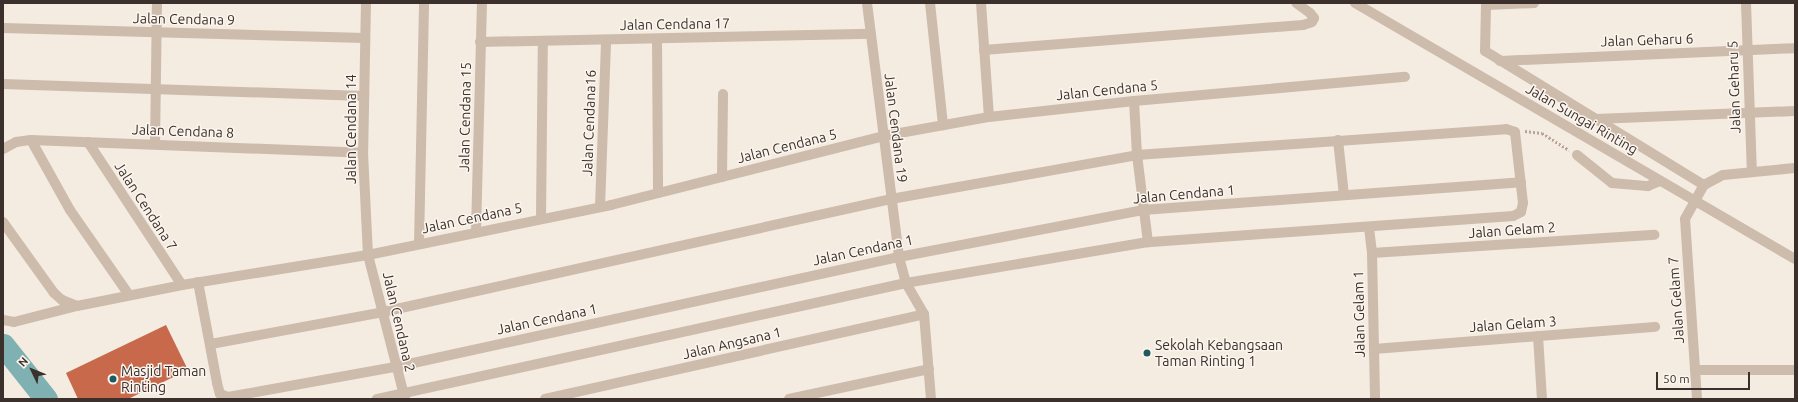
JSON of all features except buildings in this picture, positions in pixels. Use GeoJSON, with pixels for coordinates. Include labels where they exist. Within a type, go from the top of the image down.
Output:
{"type":"FeatureCollection","features":[{"type":"Feature","properties":{"kind":"street"},"geometry":{"type":"LineString","coordinates":[[156,144],[154,90],[157,3]]}},
{"type":"Feature","properties":{"kind":"street","name":"Jalan Cendana 14"},"geometry":{"type":"LineString","coordinates":[[366,3],[363,153],[368,255]]}},
{"type":"Feature","properties":{"kind":"street"},"geometry":{"type":"LineString","coordinates":[[419,244],[424,3]]}},
{"type":"Feature","properties":{"kind":"street","name":"Jalan Cendana 15"},"geometry":{"type":"LineString","coordinates":[[476,231],[482,3]]}},
{"type":"Feature","properties":{"kind":"street","name":"Jalan Cendana 19"},"geometry":{"type":"LineString","coordinates":[[867,3],[899,257],[906,283],[924,314]]}},
{"type":"Feature","properties":{"kind":"street"},"geometry":{"type":"LineString","coordinates":[[930,3],[943,125]]}},
{"type":"Feature","properties":{"kind":"street"},"geometry":{"type":"LineString","coordinates":[[981,3],[989,117]]}},
{"type":"Feature","properties":{"kind":"street"},"geometry":{"type":"LineString","coordinates":[[984,50],[1303,25],[1312,22],[1314,18],[1310,13],[1296,3]]}},
{"type":"Feature","properties":{"kind":"street","name":"Jalan Sungai Rinting"},"geometry":{"type":"LineString","coordinates":[[1355,3],[1795,260]]}},
{"type":"Feature","properties":{"kind":"street"},"geometry":{"type":"LineString","coordinates":[[1534,3],[1486,5],[1485,51],[1704,185],[1723,175],[1795,168]]}},
{"type":"Feature","properties":{"kind":"street","name":"Jalan Geharu 5"},"geometry":{"type":"LineString","coordinates":[[1746,3],[1746,50],[1752,171]]}},
{"type":"Feature","properties":{"kind":"street","name":"Jalan Cendana 9"},"geometry":{"type":"LineString","coordinates":[[3,28],[365,38]]}},
{"type":"Feature","properties":{"kind":"street","name":"Jalan Cendana 17"},"geometry":{"type":"LineString","coordinates":[[480,42],[871,34]]}},
{"type":"Feature","properties":{"kind":"street"},"geometry":{"type":"LineString","coordinates":[[656,38],[658,193]]}},
{"type":"Feature","properties":{"kind":"street","name":"Jalan Cendana16"},"geometry":{"type":"LineString","coordinates":[[600,207],[606,40]]}},
{"type":"Feature","properties":{"kind":"street"},"geometry":{"type":"LineString","coordinates":[[541,218],[544,41]]}},
{"type":"Feature","properties":{"kind":"street","name":"Jalan Geharu 6"},"geometry":{"type":"LineString","coordinates":[[1500,61],[1795,48]]}},
{"type":"Feature","properties":{"kind":"street","name":"Jalan Cendana 5"},"geometry":{"type":"LineString","coordinates":[[3,320],[14,322],[129,295],[198,282],[368,255],[476,231],[600,207],[883,136],[989,117],[1134,101],[1406,77]]}},
{"type":"Feature","properties":{"kind":"street"},"geometry":{"type":"LineString","coordinates":[[3,84],[364,96]]}},
{"type":"Feature","properties":{"kind":"street"},"geometry":{"type":"LineString","coordinates":[[722,177],[723,94]]}},
{"type":"Feature","properties":{"kind":"street"},"geometry":{"type":"LineString","coordinates":[[1134,101],[1137,155],[1148,242]]}},
{"type":"Feature","properties":{"kind":"street"},"geometry":{"type":"LineString","coordinates":[[1596,120],[1795,111]]}},
{"type":"Feature","properties":{"kind":"street"},"geometry":{"type":"LineString","coordinates":[[198,282],[210,344],[383,312],[891,199],[1137,155],[1506,129],[1515,132],[1523,203],[1521,212],[1513,216],[1368,228],[1148,242],[906,283],[404,397],[377,399]]}},
{"type":"Feature","properties":{"kind":"street"},"geometry":{"type":"LineString","coordinates":[[31,140],[70,210],[129,295]]}},
{"type":"Feature","properties":{"kind":"street","name":"Jalan Cendana 8"},"geometry":{"type":"LineString","coordinates":[[3,149],[16,142],[31,140],[363,153]]}},
{"type":"Feature","properties":{"kind":"street"},"geometry":{"type":"LineString","coordinates":[[1338,140],[1344,195]]}},
{"type":"Feature","properties":{"kind":"street","name":"Jalan Cendana 7"},"geometry":{"type":"LineString","coordinates":[[88,142],[182,285]]}},
{"type":"Feature","properties":{"kind":"street"},"geometry":{"type":"LineString","coordinates":[[1577,155],[1612,183],[1648,186],[1660,181]]}},
{"type":"Feature","properties":{"kind":"street","name":"Jalan Cendana 1"},"geometry":{"type":"LineString","coordinates":[[210,344],[220,394],[228,397],[395,367],[899,257],[1143,210],[1521,182]]}},
{"type":"Feature","properties":{"kind":"street","name":"Jalan Gelam 7"},"geometry":{"type":"LineString","coordinates":[[1698,399],[1685,219],[1704,185]]}},
{"type":"Feature","properties":{"kind":"street"},"geometry":{"type":"LineString","coordinates":[[3,222],[54,293],[62,300],[77,306]]}},
{"type":"Feature","properties":{"kind":"street","name":"Jalan Gelam 1"},"geometry":{"type":"LineString","coordinates":[[1368,228],[1372,253],[1375,399]]}},
{"type":"Feature","properties":{"kind":"street","name":"Jalan Gelam 2"},"geometry":{"type":"LineString","coordinates":[[1372,253],[1654,235]]}},
{"type":"Feature","properties":{"kind":"street","name":"Jalan Cendana 2"},"geometry":{"type":"LineString","coordinates":[[368,255],[383,312],[395,367],[404,397]]}},
{"type":"Feature","properties":{"kind":"street"},"geometry":{"type":"LineString","coordinates":[[924,314],[931,399]]}},
{"type":"Feature","properties":{"kind":"street","name":"Jalan Angsana 1"},"geometry":{"type":"LineString","coordinates":[[545,399],[924,314]]}},
{"type":"Feature","properties":{"kind":"street","name":"Jalan Gelam 3"},"geometry":{"type":"LineString","coordinates":[[1374,349],[1655,327]]}},
{"type":"Feature","properties":{"kind":"street"},"geometry":{"type":"LineString","coordinates":[[1538,336],[1542,399]]}},
{"type":"Feature","properties":{"kind":"street"},"geometry":{"type":"LineString","coordinates":[[789,399],[929,369]]}},
{"type":"Feature","properties":{"kind":"street"},"geometry":{"type":"LineString","coordinates":[[1695,370],[1795,370]]}},
{"type":"Feature","properties":{"kind":"path"},"geometry":{"type":"LineString","coordinates":[[1515,132],[1528,130],[1542,133],[1577,155]]}},
{"type":"Feature","properties":{"kind":"waterway"},"geometry":{"type":"LineString","coordinates":[[3,345],[46,399]]}},
{"type":"Feature","properties":{"kind":"place","name":"Sekolah Kebangsaan Taman Rinting 1"},"geometry":{"type":"Point","coordinates":[1147,353]}},
{"type":"Feature","properties":{"kind":"place","name":"Masjid Taman Rinting"},"geometry":{"type":"Point","coordinates":[113,379]}}]}
